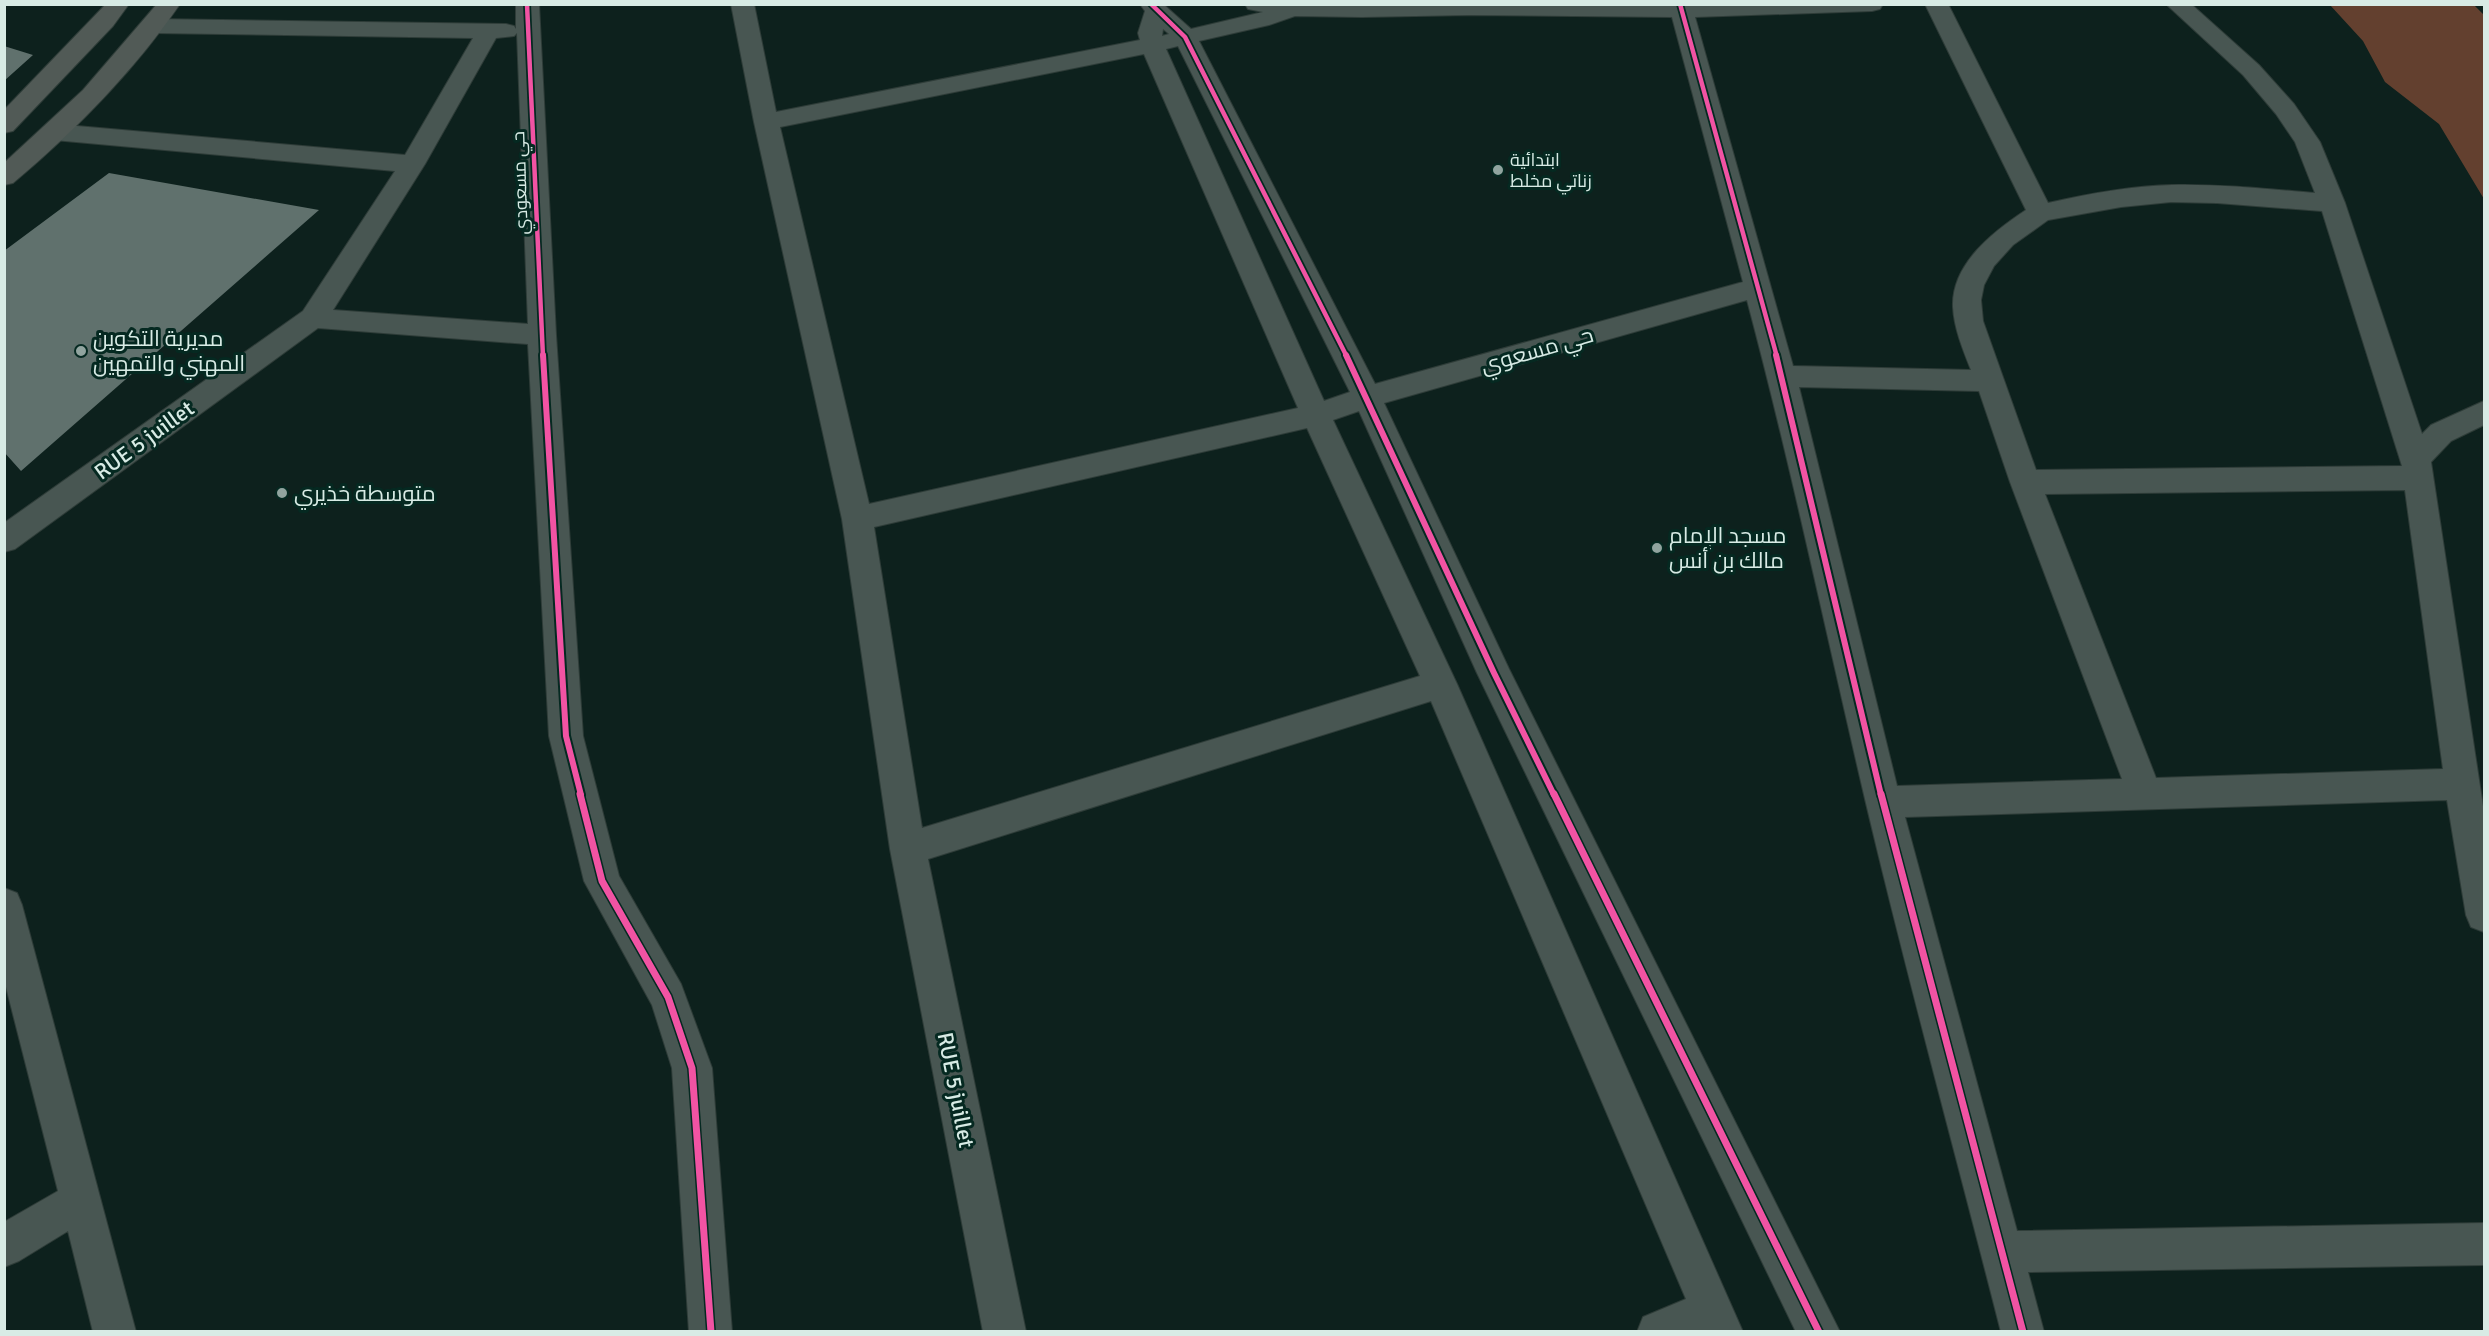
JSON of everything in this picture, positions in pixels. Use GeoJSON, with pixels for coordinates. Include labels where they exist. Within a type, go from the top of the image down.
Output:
{"type":"FeatureCollection","features":[{"type":"Feature","properties":{"kind":"main road"},"geometry":{"type":"LineString","coordinates":[[4,125],[105,21],[118,4]]}},
{"type":"Feature","properties":{"kind":"main road"},"geometry":{"type":"LineString","coordinates":[[4,177],[54,132],[153,26],[169,4]]}},
{"type":"Feature","properties":{"kind":"street","name":"حي مسعودي"},"geometry":{"type":"LineString","coordinates":[[527,4],[542,335],[566,735],[602,881],[668,997],[692,1068],[711,1332]]}},
{"type":"Feature","properties":{"kind":"street","name":"RUE 5 juillet"},"geometry":{"type":"LineString","coordinates":[[742,4],[766,122],[857,519],[908,849],[1005,1332]]}},
{"type":"Feature","properties":{"kind":"street"},"geometry":{"type":"LineString","coordinates":[[1256,4],[1290,10],[1421,6],[1799,10],[1872,4]]}},
{"type":"Feature","properties":{"kind":"street"},"geometry":{"type":"LineString","coordinates":[[1936,4],[2040,213]]}},
{"type":"Feature","properties":{"kind":"street"},"geometry":{"type":"LineString","coordinates":[[2177,4],[2251,70],[2285,109],[2307,142],[2332,203],[2417,469],[2462,784],[2484,915]]}},
{"type":"Feature","properties":{"kind":"street"},"geometry":{"type":"LineString","coordinates":[[1680,7],[1782,376],[1883,802],[2000,1252],[2023,1332]]}},
{"type":"Feature","properties":{"kind":"street"},"geometry":{"type":"LineString","coordinates":[[1154,8],[1185,37],[1367,397],[1494,673],[1819,1332]]}},
{"type":"Feature","properties":{"kind":"street"},"geometry":{"type":"LineString","coordinates":[[1154,8],[1150,33],[1152,44],[1316,415],[1440,684],[1717,1320],[1659,1332]]}},
{"type":"Feature","properties":{"kind":"street"},"geometry":{"type":"LineString","coordinates":[[766,122],[1185,37],[1261,20],[1290,10]]}},
{"type":"Feature","properties":{"kind":"street"},"geometry":{"type":"LineString","coordinates":[[153,26],[488,32],[528,30]]}},
{"type":"Feature","properties":{"kind":"street"},"geometry":{"type":"LineString","coordinates":[[488,32],[412,164],[313,318],[542,335]]}},
{"type":"Feature","properties":{"kind":"street"},"geometry":{"type":"LineString","coordinates":[[54,132],[412,164]]}},
{"type":"Feature","properties":{"kind":"street"},"geometry":{"type":"LineString","coordinates":[[2145,794],[2025,482],[1975,342],[1966,303],[1972,276],[1988,253],[2006,235],[2040,213],[2079,205],[2150,195],[2234,196],[2332,203]]}},
{"type":"Feature","properties":{"kind":"street","name":"حي مسعوي"},"geometry":{"type":"LineString","coordinates":[[857,519],[1316,415],[1367,397],[1758,287]]}},
{"type":"Feature","properties":{"kind":"street","name":"RUE 5 juillet"},"geometry":{"type":"LineString","coordinates":[[4,540],[313,318]]}},
{"type":"Feature","properties":{"kind":"street"},"geometry":{"type":"LineString","coordinates":[[1782,376],[1989,381]]}},
{"type":"Feature","properties":{"kind":"street"},"geometry":{"type":"LineString","coordinates":[[2417,469],[2441,433],[2484,412]]}},
{"type":"Feature","properties":{"kind":"street"},"geometry":{"type":"LineString","coordinates":[[2025,482],[2417,469]]}},
{"type":"Feature","properties":{"kind":"street"},"geometry":{"type":"LineString","coordinates":[[908,849],[1440,684]]}},
{"type":"Feature","properties":{"kind":"street"},"geometry":{"type":"LineString","coordinates":[[1883,802],[2462,784]]}},
{"type":"Feature","properties":{"kind":"street"},"geometry":{"type":"LineString","coordinates":[[4,905],[115,1332]]}},
{"type":"Feature","properties":{"kind":"street"},"geometry":{"type":"LineString","coordinates":[[4,1246],[81,1200]]}},
{"type":"Feature","properties":{"kind":"street"},"geometry":{"type":"LineString","coordinates":[[2000,1252],[2484,1244]]}},
{"type":"Feature","properties":{"kind":"shaded area"},"geometry":{"type":"Polygon","coordinates":[[[2330,5],[2474,5],[2484,15],[2484,199],[2439,124],[2385,82],[2363,41],[2330,5]]]}},
{"type":"Feature","properties":{"kind":"building"},"geometry":{"type":"Polygon","coordinates":[[[4,46],[33,55],[4,81],[4,46]]]}},
{"type":"Feature","properties":{"kind":"building","name":"مديرية التكوين المهني والتمهين"},"geometry":{"type":"Polygon","coordinates":[[[109,173],[319,210],[21,471],[4,452],[4,251],[109,173]]]}},
{"type":"Feature","properties":{"kind":"cycle path"},"geometry":{"type":"LineString","coordinates":[[527,4],[542,335],[566,736],[602,881],[668,997],[692,1068],[711,1332]]}},
{"type":"Feature","properties":{"kind":"cycle path"},"geometry":{"type":"LineString","coordinates":[[1151,4],[1185,37],[1367,397],[1494,673],[1819,1332]]}},
{"type":"Feature","properties":{"kind":"cycle path"},"geometry":{"type":"LineString","coordinates":[[1680,4],[1782,376],[1883,802],[2023,1332]]}},
{"type":"Feature","properties":{"kind":"place","name":"ابتدائية زناتي مخلط"},"geometry":{"type":"Point","coordinates":[1498,170]}},
{"type":"Feature","properties":{"kind":"place","name":"مديرية التكوين المهني والتمهين"},"geometry":{"type":"Point","coordinates":[81,351]}},
{"type":"Feature","properties":{"kind":"place","name":"متوسطة خذيري"},"geometry":{"type":"Point","coordinates":[282,493]}},
{"type":"Feature","properties":{"kind":"place","name":"مسجد الإمام مالك بن أنس"},"geometry":{"type":"Point","coordinates":[1657,548]}}]}
